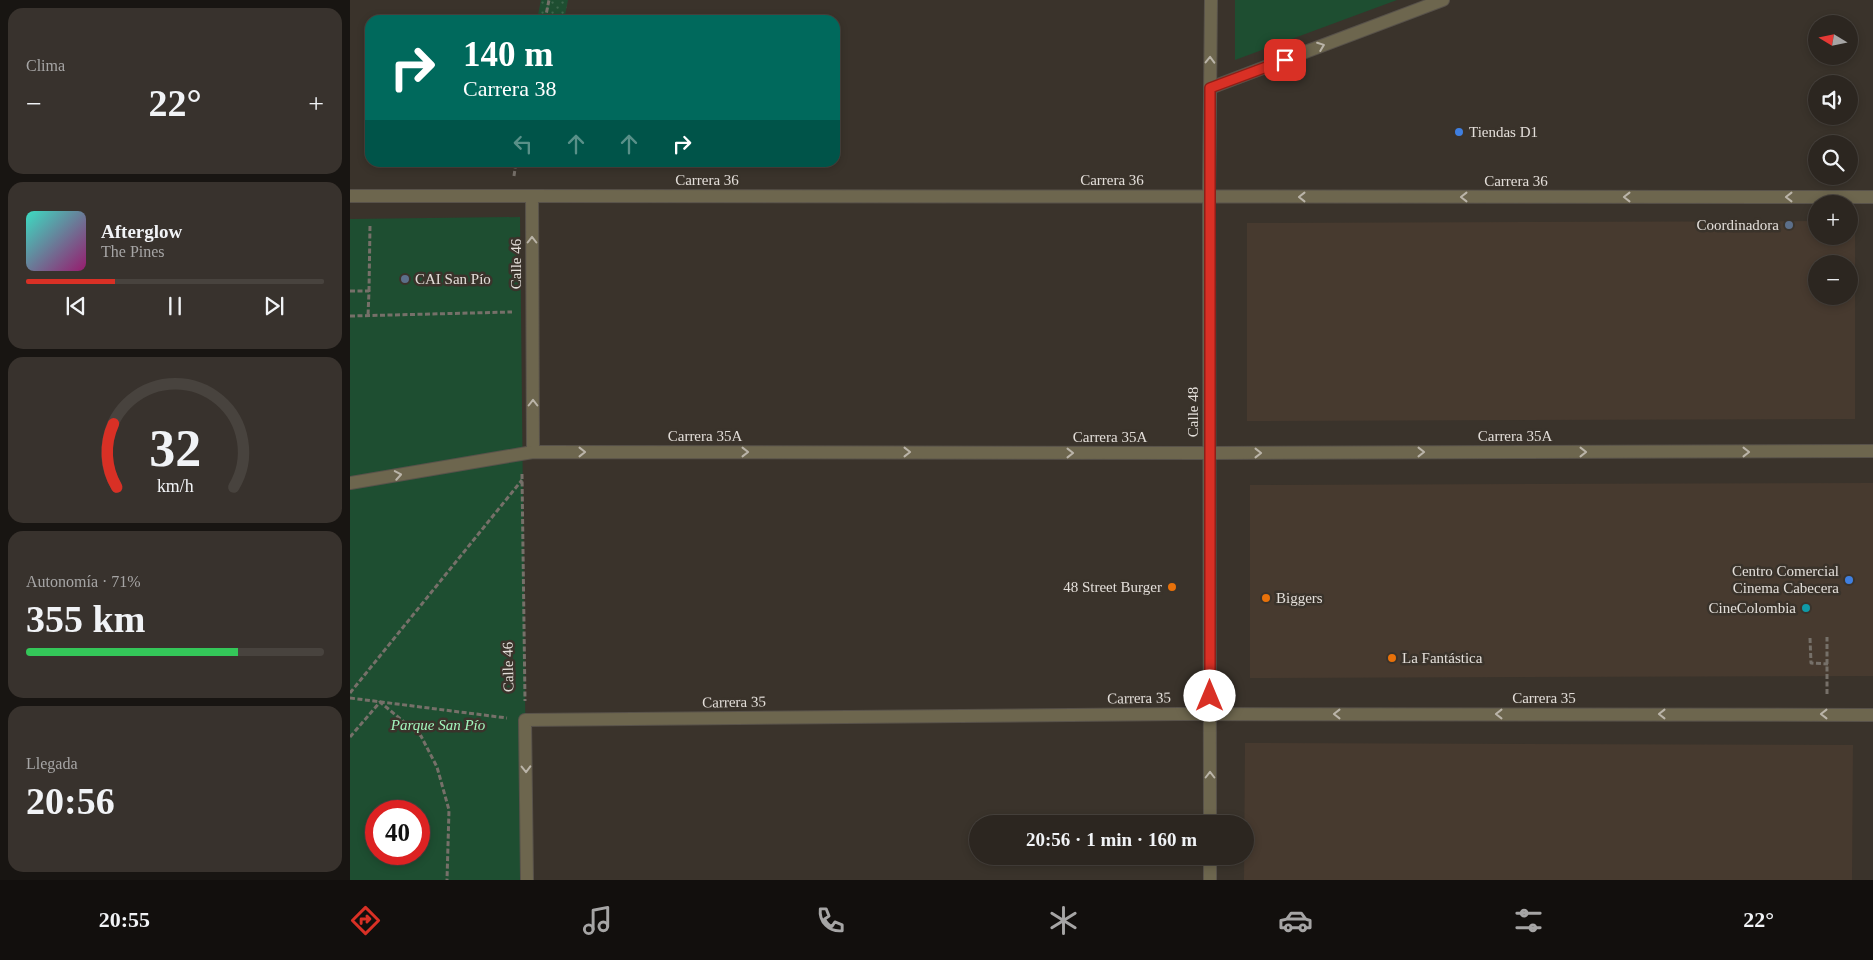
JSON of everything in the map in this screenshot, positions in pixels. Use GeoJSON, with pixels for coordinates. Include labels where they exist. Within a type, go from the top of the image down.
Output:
{"type":"FeatureCollection","features":[{"type":"Feature","properties":{"kind":"street","name":"Calle 48"},"geometry":{"type":"LineString","coordinates":[[1210,815],[1209,196],[1211,0]]}},
{"type":"Feature","properties":{"kind":"street"},"geometry":{"type":"LineString","coordinates":[[1210,88],[1443,0]]}},
{"type":"Feature","properties":{"kind":"street","name":"Carrera 36"},"geometry":{"type":"LineString","coordinates":[[350,196],[1873,197]]}},
{"type":"Feature","properties":{"kind":"street","name":"Calle 46"},"geometry":{"type":"LineString","coordinates":[[527,453],[532,312],[532,196]]}},
{"type":"Feature","properties":{"kind":"street","name":"Carrera 35A"},"geometry":{"type":"LineString","coordinates":[[350,483],[527,453],[1873,451]]}},
{"type":"Feature","properties":{"kind":"street","name":"Carrera 35"},"geometry":{"type":"LineString","coordinates":[[526,720],[1210,714],[1873,715]]}},
{"type":"Feature","properties":{"kind":"street"},"geometry":{"type":"LineString","coordinates":[[526,720],[527,880]]}},
{"type":"Feature","properties":{"kind":"street"},"geometry":{"type":"LineString","coordinates":[[1210,865],[1210,880]]}},
{"type":"Feature","properties":{"kind":"path"},"geometry":{"type":"LineString","coordinates":[[546,15],[549,0]]}},
{"type":"Feature","properties":{"kind":"path"},"geometry":{"type":"LineString","coordinates":[[368,316],[370,225]]}},
{"type":"Feature","properties":{"kind":"path"},"geometry":{"type":"LineString","coordinates":[[350,291],[368,291]]}},
{"type":"Feature","properties":{"kind":"path"},"geometry":{"type":"LineString","coordinates":[[350,316],[532,312]]}},
{"type":"Feature","properties":{"kind":"path","name":"Calle 46"},"geometry":{"type":"LineString","coordinates":[[526,720],[522,480],[527,453]]}},
{"type":"Feature","properties":{"kind":"path"},"geometry":{"type":"LineString","coordinates":[[350,693],[522,480]]}},
{"type":"Feature","properties":{"kind":"path"},"geometry":{"type":"LineString","coordinates":[[1827,714],[1828,637]]}},
{"type":"Feature","properties":{"kind":"path"},"geometry":{"type":"LineString","coordinates":[[1810,638],[1811,663],[1828,664]]}},
{"type":"Feature","properties":{"kind":"path"},"geometry":{"type":"LineString","coordinates":[[350,698],[526,720]]}},
{"type":"Feature","properties":{"kind":"path"},"geometry":{"type":"LineString","coordinates":[[350,737],[380,702]]}},
{"type":"Feature","properties":{"kind":"path"},"geometry":{"type":"LineString","coordinates":[[380,702],[421,736],[437,767],[449,810],[447,880]]}},
{"type":"Feature","properties":{"kind":"shaded area"},"geometry":{"type":"Polygon","coordinates":[[[1808,221],[1808,245],[1855,245],[1855,255],[1808,255],[1808,305],[1855,305],[1855,419],[1247,421],[1247,223],[1808,221]]]}},
{"type":"Feature","properties":{"kind":"shaded area"},"geometry":{"type":"Polygon","coordinates":[[[1873,483],[1873,676],[1250,678],[1250,485],[1873,483]]]}},
{"type":"Feature","properties":{"kind":"shaded area"},"geometry":{"type":"Polygon","coordinates":[[[1245,743],[1853,745],[1852,880],[1244,880],[1244,865],[1254,865],[1254,815],[1244,815],[1245,743]]]}},
{"type":"Feature","properties":{"kind":"green space"},"geometry":{"type":"Polygon","coordinates":[[[541,0],[568,0],[565,15],[538,15],[541,0]]]}},
{"type":"Feature","properties":{"kind":"green space"},"geometry":{"type":"Polygon","coordinates":[[[1235,0],[1397,0],[1235,60],[1235,0]]]}},
{"type":"Feature","properties":{"kind":"green space","name":"Parque San Pío"},"geometry":{"type":"Polygon","coordinates":[[[520,217],[527,880],[350,880],[350,219],[520,217]]]}},
{"type":"Feature","properties":{"kind":"place","name":"Tiendas D1"},"geometry":{"type":"Point","coordinates":[1459,132]}},
{"type":"Feature","properties":{"kind":"place","name":"Coordinadora"},"geometry":{"type":"Point","coordinates":[1789,225]}},
{"type":"Feature","properties":{"kind":"place","name":"CAI San Pío"},"geometry":{"type":"Point","coordinates":[405,279]}},
{"type":"Feature","properties":{"kind":"place","name":"Centro Comercial Cinema Cabecera"},"geometry":{"type":"Point","coordinates":[1849,580]}},
{"type":"Feature","properties":{"kind":"place","name":"48 Street Burger"},"geometry":{"type":"Point","coordinates":[1172,587]}},
{"type":"Feature","properties":{"kind":"place","name":"Biggers"},"geometry":{"type":"Point","coordinates":[1266,598]}},
{"type":"Feature","properties":{"kind":"place","name":"CineColombia"},"geometry":{"type":"Point","coordinates":[1806,608]}},
{"type":"Feature","properties":{"kind":"place","name":"La Fantástica"},"geometry":{"type":"Point","coordinates":[1392,658]}},
{"type":"Feature","properties":{"kind":"route"},"geometry":{"type":"LineString","coordinates":[[1210,696],[1210,88],[1285,60]]}}]}
